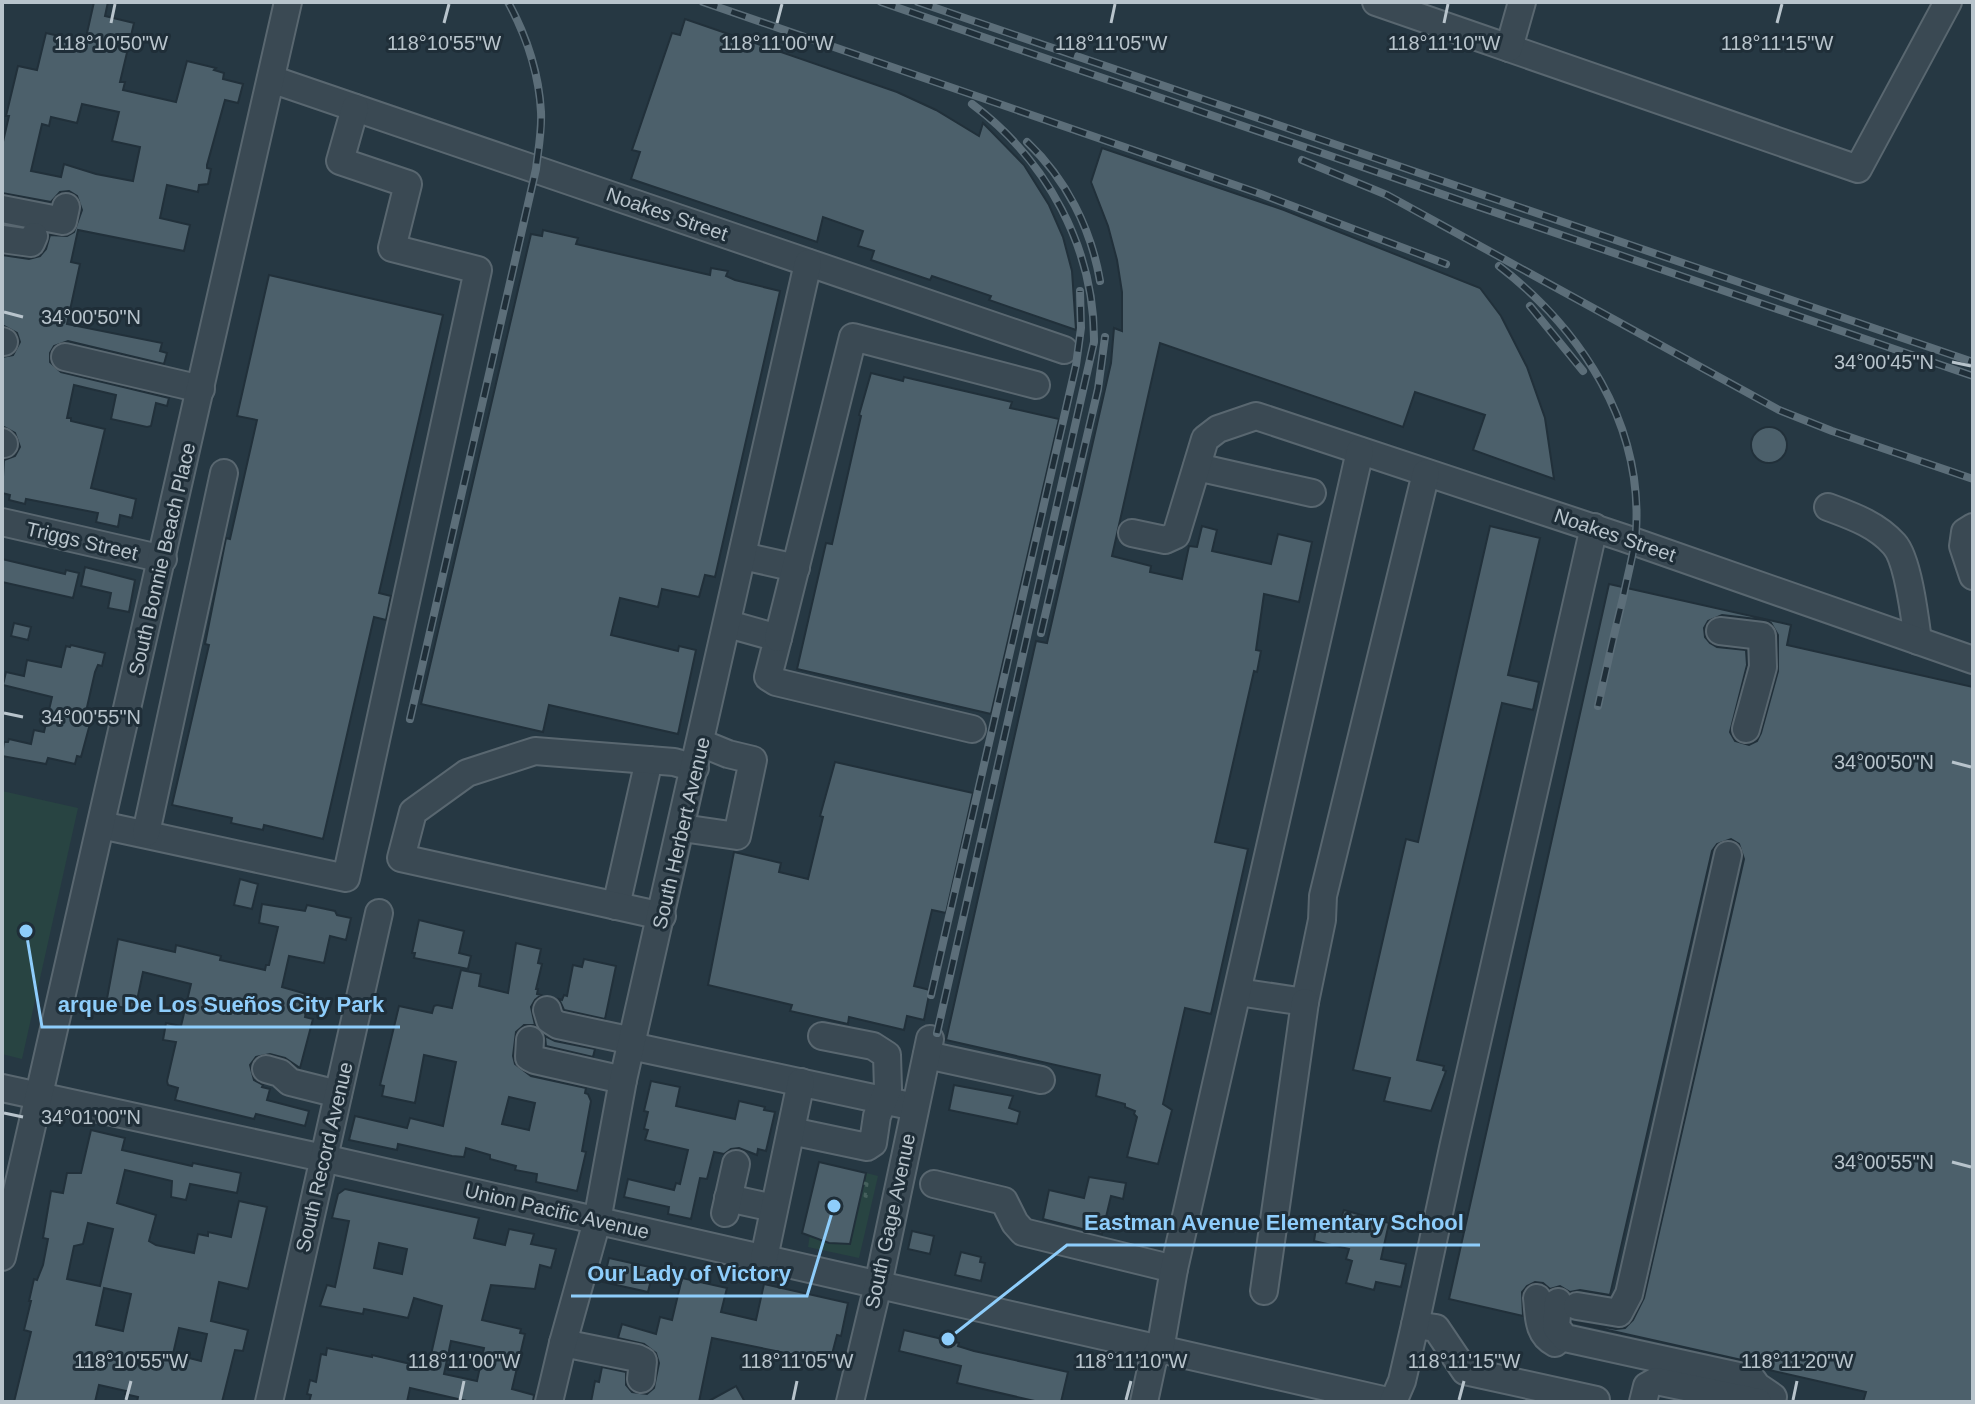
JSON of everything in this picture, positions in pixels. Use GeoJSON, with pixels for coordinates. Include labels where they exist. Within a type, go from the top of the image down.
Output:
{"type":"FeatureCollection","features":[{"type":"Feature","properties":{"kind":"street","name":"South Bonnie Beach Place"},"geometry":{"type":"LineString","coordinates":[[2,1257],[13,1155],[38,1097],[288,2]]}},
{"type":"Feature","properties":{"kind":"street"},"geometry":{"type":"LineString","coordinates":[[1376,2],[1858,169],[1948,2]]}},
{"type":"Feature","properties":{"kind":"street"},"geometry":{"type":"LineString","coordinates":[[1509,48],[1522,2]]}},
{"type":"Feature","properties":{"kind":"street","name":"Noakes Street"},"geometry":{"type":"LineString","coordinates":[[271,79],[1064,350]]}},
{"type":"Feature","properties":{"kind":"street"},"geometry":{"type":"LineString","coordinates":[[101,825],[346,878],[478,270],[392,248],[408,184],[340,161],[355,108]]}},
{"type":"Feature","properties":{"kind":"street"},"geometry":{"type":"LineString","coordinates":[[2,209],[63,221],[66,207]]}},
{"type":"Feature","properties":{"kind":"street"},"geometry":{"type":"LineString","coordinates":[[2,239],[31,243],[34,236]]}},
{"type":"Feature","properties":{"kind":"street","name":"South Herbert Avenue"},"geometry":{"type":"LineString","coordinates":[[549,1402],[597,1221],[623,1080],[808,263]]}},
{"type":"Feature","properties":{"kind":"street"},"geometry":{"type":"LineString","coordinates":[[972,729],[776,682],[768,677],[853,337],[1036,385]]}},
{"type":"Feature","properties":{"kind":"street"},"geometry":{"type":"LineString","coordinates":[[65,357],[201,389]]}},
{"type":"Feature","properties":{"kind":"street","name":"Noakes Street"},"geometry":{"type":"LineString","coordinates":[[1197,467],[1205,439],[1218,429],[1256,416],[1594,527],[1973,660]]}},
{"type":"Feature","properties":{"kind":"street"},"geometry":{"type":"LineString","coordinates":[[1154,1402],[1174,1269],[1360,451]]}},
{"type":"Feature","properties":{"kind":"street"},"geometry":{"type":"LineString","coordinates":[[1132,533],[1165,540],[1176,535],[1197,467],[1312,493]]}},
{"type":"Feature","properties":{"kind":"street"},"geometry":{"type":"LineString","coordinates":[[146,833],[224,473]]}},
{"type":"Feature","properties":{"kind":"street"},"geometry":{"type":"LineString","coordinates":[[1264,1291],[1305,1002],[1322,920],[1323,896],[1426,473]]}},
{"type":"Feature","properties":{"kind":"street"},"geometry":{"type":"LineString","coordinates":[[1828,507],[1864,520],[1896,545],[1913,598],[1918,641]]}},
{"type":"Feature","properties":{"kind":"street","name":"Triggs Street"},"geometry":{"type":"LineString","coordinates":[[2,522],[163,559]]}},
{"type":"Feature","properties":{"kind":"street"},"geometry":{"type":"LineString","coordinates":[[1392,1402],[1402,1381],[1415,1325],[1594,527]]}},
{"type":"Feature","properties":{"kind":"street"},"geometry":{"type":"LineString","coordinates":[[1973,527],[1965,532],[1963,546],[1973,576]]}},
{"type":"Feature","properties":{"kind":"street"},"geometry":{"type":"LineString","coordinates":[[743,556],[796,568]]}},
{"type":"Feature","properties":{"kind":"street"},"geometry":{"type":"LineString","coordinates":[[728,624],[778,638]]}},
{"type":"Feature","properties":{"kind":"street"},"geometry":{"type":"LineString","coordinates":[[1720,631],[1762,636],[1763,667],[1746,729]]}},
{"type":"Feature","properties":{"kind":"street"},"geometry":{"type":"LineString","coordinates":[[662,916],[401,858],[413,812],[467,773],[535,751],[674,762],[698,755],[728,754],[753,760],[737,836],[682,828]]}},
{"type":"Feature","properties":{"kind":"street"},"geometry":{"type":"LineString","coordinates":[[616,906],[649,760]]}},
{"type":"Feature","properties":{"kind":"street"},"geometry":{"type":"LineString","coordinates":[[1728,855],[1629,1294],[1619,1313],[1557,1302],[1540,1328],[1547,1339],[1561,1347],[1743,1386],[1771,1398]]}},
{"type":"Feature","properties":{"kind":"street","name":"South Record Avenue"},"geometry":{"type":"LineString","coordinates":[[269,1402],[379,913]]}},
{"type":"Feature","properties":{"kind":"street"},"geometry":{"type":"LineString","coordinates":[[1238,992],[1305,1002]]}},
{"type":"Feature","properties":{"kind":"street"},"geometry":{"type":"LineString","coordinates":[[547,1010],[550,1020],[558,1025],[915,1107]]}},
{"type":"Feature","properties":{"kind":"street"},"geometry":{"type":"LineString","coordinates":[[791,1131],[867,1147],[873,1143],[877,1116],[885,1100],[887,1055],[873,1046],[822,1036]]}},
{"type":"Feature","properties":{"kind":"street"},"geometry":{"type":"LineString","coordinates":[[530,1040],[529,1057],[535,1060],[623,1080]]}},
{"type":"Feature","properties":{"kind":"street","name":"South Gage Avenue"},"geometry":{"type":"LineString","coordinates":[[850,1402],[928,1047],[1041,1080]]}},
{"type":"Feature","properties":{"kind":"street"},"geometry":{"type":"LineString","coordinates":[[266,1069],[280,1073],[290,1082],[338,1094]]}},
{"type":"Feature","properties":{"kind":"street"},"geometry":{"type":"LineString","coordinates":[[764,1258],[801,1082]]}},
{"type":"Feature","properties":{"kind":"street","name":"Union Pacific Avenue"},"geometry":{"type":"LineString","coordinates":[[2,1088],[323,1158],[1392,1402]]}},
{"type":"Feature","properties":{"kind":"street"},"geometry":{"type":"LineString","coordinates":[[736,1164],[727,1205],[774,1208]]}},
{"type":"Feature","properties":{"kind":"street"},"geometry":{"type":"LineString","coordinates":[[934,1184],[1004,1201],[1023,1232],[1174,1269]]}},
{"type":"Feature","properties":{"kind":"street"},"geometry":{"type":"LineString","coordinates":[[1415,1325],[1436,1328],[1465,1371],[1596,1402]]}},
{"type":"Feature","properties":{"kind":"street"},"geometry":{"type":"LineString","coordinates":[[563,1343],[637,1358],[643,1361],[641,1379]]}},
{"type":"Feature","properties":{"kind":"street"},"geometry":{"type":"LineString","coordinates":[[1144,1402],[1153,1360],[1160,1350]]}},
{"type":"Feature","properties":{"kind":"street"},"geometry":{"type":"LineString","coordinates":[[1643,1402],[1647,1386],[1656,1381],[1771,1398]]}},
{"type":"Feature","properties":{"kind":"path"},"geometry":{"type":"LineString","coordinates":[[864,1183],[867,1184],[865,1196],[873,1198]]}},
{"type":"Feature","properties":{"kind":"green space"},"geometry":{"type":"Polygon","coordinates":[[[2,791],[78,808],[22,1059],[2,1054],[2,791]]]}},
{"type":"Feature","properties":{"kind":"green space"},"geometry":{"type":"Polygon","coordinates":[[[866,1173],[878,1176],[859,1258],[808,1247],[810,1234],[829,1243],[850,1244],[866,1173]]]}},
{"type":"Feature","properties":{"kind":"building"},"geometry":{"type":"Polygon","coordinates":[[[94,2],[108,2],[105,16],[134,23],[120,82],[125,82],[123,90],[176,102],[187,61],[216,68],[214,70],[224,73],[223,79],[243,84],[238,103],[225,100],[207,165],[211,169],[208,184],[199,185],[198,192],[167,185],[160,218],[190,225],[184,251],[78,230],[71,262],[80,264],[67,324],[162,343],[160,351],[167,353],[164,364],[68,341],[54,346],[50,353],[50,362],[61,372],[169,398],[167,406],[156,403],[151,426],[147,427],[111,419],[116,395],[74,385],[67,418],[105,429],[91,488],[136,499],[132,518],[120,515],[118,527],[96,522],[98,513],[26,499],[25,504],[9,500],[10,495],[2,493],[4,460],[15,456],[20,447],[15,433],[2,426],[2,357],[13,355],[20,342],[17,333],[2,325],[2,255],[29,259],[40,256],[46,249],[50,235],[67,236],[74,232],[82,210],[77,196],[69,191],[60,192],[51,202],[2,193],[2,146],[9,116],[6,116],[18,66],[37,70],[46,33],[85,42],[94,2]],[[82,104],[77,123],[51,117],[49,126],[42,124],[31,171],[61,177],[64,164],[133,181],[140,147],[112,141],[119,112],[82,104]]]}},
{"type":"Feature","properties":{"kind":"building"},"geometry":{"type":"Polygon","coordinates":[[[685,19],[897,92],[936,110],[979,136],[983,123],[1024,165],[1049,205],[1063,237],[1072,271],[1076,330],[989,300],[991,296],[871,260],[874,251],[858,246],[863,231],[823,217],[817,242],[631,179],[640,152],[632,150],[672,33],[680,35],[685,19]]]}},
{"type":"Feature","properties":{"kind":"building"},"geometry":{"type":"Polygon","coordinates":[[[1102,148],[1284,210],[1480,288],[1501,316],[1527,367],[1545,418],[1554,479],[1473,450],[1485,415],[1415,392],[1403,427],[1160,343],[1112,556],[1151,566],[1150,572],[1182,579],[1189,546],[1197,547],[1202,526],[1217,530],[1212,551],[1271,564],[1278,534],[1312,542],[1299,602],[1264,594],[1256,650],[1261,651],[1257,672],[1254,671],[1215,842],[1248,849],[1211,1014],[1185,1008],[1163,1104],[1172,1110],[1158,1164],[1127,1157],[1137,1117],[1135,1111],[1125,1107],[1125,1104],[1096,1096],[1100,1075],[946,1040],[1036,641],[1047,643],[1111,363],[1114,328],[1122,331],[1122,292],[1117,260],[1091,182],[1102,148]]]}},
{"type":"Feature","properties":{"kind":"building"},"geometry":{"type":"Polygon","coordinates":[[[543,230],[578,238],[576,244],[710,275],[711,268],[728,271],[726,276],[735,280],[780,291],[715,577],[705,575],[699,597],[662,589],[658,607],[620,598],[611,635],[678,651],[679,646],[696,650],[678,734],[549,705],[543,732],[421,704],[531,234],[542,236],[543,230]]]}},
{"type":"Feature","properties":{"kind":"building"},"geometry":{"type":"Polygon","coordinates":[[[269,275],[443,315],[379,593],[391,596],[386,620],[374,617],[323,839],[264,825],[263,830],[231,823],[232,818],[172,805],[209,645],[205,644],[226,538],[230,539],[257,420],[237,416],[269,275]]]}},
{"type":"Feature","properties":{"kind":"building"},"geometry":{"type":"Polygon","coordinates":[[[871,373],[903,381],[904,377],[1012,402],[1010,408],[1059,419],[991,714],[797,669],[826,543],[832,544],[871,373]]]}},
{"type":"Feature","properties":{"kind":"building"},"geometry":{"type":"Polygon","coordinates":[[[1769,427],[1781,433],[1787,445],[1781,457],[1769,463],[1757,457],[1751,445],[1757,433],[1769,427]]]}},
{"type":"Feature","properties":{"kind":"building"},"geometry":{"type":"Polygon","coordinates":[[[1490,526],[1540,538],[1508,675],[1539,682],[1533,710],[1502,703],[1417,1060],[1444,1066],[1443,1070],[1446,1071],[1431,1111],[1384,1101],[1390,1078],[1353,1070],[1406,839],[1418,842],[1490,526]]]}},
{"type":"Feature","properties":{"kind":"building"},"geometry":{"type":"Polygon","coordinates":[[[2,559],[65,574],[66,570],[79,573],[73,598],[2,582],[2,559]]]}},
{"type":"Feature","properties":{"kind":"building"},"geometry":{"type":"Polygon","coordinates":[[[85,567],[135,580],[129,612],[108,608],[111,593],[81,586],[85,567]]]}},
{"type":"Feature","properties":{"kind":"building"},"geometry":{"type":"Polygon","coordinates":[[[1609,584],[1791,625],[1787,645],[1973,687],[1973,1402],[1863,1402],[1866,1392],[1765,1369],[1755,1363],[1572,1322],[1625,1328],[1633,1320],[1644,1298],[1744,859],[1739,844],[1731,839],[1717,844],[1712,851],[1610,1295],[1580,1290],[1570,1292],[1560,1286],[1550,1289],[1543,1283],[1535,1282],[1522,1292],[1523,1316],[1449,1299],[1609,584]],[[1722,615],[1708,621],[1704,628],[1705,637],[1717,647],[1746,650],[1747,665],[1730,732],[1735,741],[1749,745],[1757,741],[1761,733],[1778,671],[1778,635],[1771,623],[1722,615]]]}},
{"type":"Feature","properties":{"kind":"building"},"geometry":{"type":"Polygon","coordinates":[[[14,623],[31,627],[28,640],[11,636],[14,623]]]}},
{"type":"Feature","properties":{"kind":"building"},"geometry":{"type":"Polygon","coordinates":[[[66,646],[105,653],[102,666],[98,665],[95,672],[85,716],[91,720],[81,757],[77,756],[75,764],[48,758],[46,764],[2,756],[4,742],[9,739],[31,744],[34,730],[44,732],[52,697],[3,685],[6,672],[24,676],[27,660],[61,667],[66,646]]]}},
{"type":"Feature","properties":{"kind":"building"},"geometry":{"type":"Polygon","coordinates":[[[835,762],[973,793],[946,913],[932,910],[914,986],[930,990],[924,1020],[907,1016],[904,1030],[849,1017],[848,1024],[790,1011],[792,1005],[708,985],[734,852],[781,863],[779,872],[808,879],[823,817],[820,816],[835,762]]]}},
{"type":"Feature","properties":{"kind":"building"},"geometry":{"type":"Polygon","coordinates":[[[240,879],[258,884],[252,909],[234,905],[240,879]]]}},
{"type":"Feature","properties":{"kind":"building"},"geometry":{"type":"Polygon","coordinates":[[[262,904],[305,911],[307,905],[351,918],[346,940],[330,936],[324,963],[289,956],[282,987],[310,995],[305,1017],[313,1019],[300,1068],[285,1058],[270,1054],[256,1057],[250,1065],[254,1080],[270,1089],[267,1100],[309,1111],[305,1126],[256,1114],[254,1119],[175,1100],[178,1088],[168,1085],[167,1081],[176,1042],[163,1040],[166,1023],[181,1026],[191,984],[143,972],[135,1010],[106,1004],[118,939],[175,952],[176,945],[221,956],[220,960],[265,970],[278,927],[259,923],[262,904]]]}},
{"type":"Feature","properties":{"kind":"building"},"geometry":{"type":"Polygon","coordinates":[[[419,920],[464,931],[459,953],[471,956],[468,969],[414,958],[415,953],[412,953],[419,920]]]}},
{"type":"Feature","properties":{"kind":"building"},"geometry":{"type":"Polygon","coordinates":[[[516,943],[541,949],[538,963],[542,964],[536,989],[537,994],[541,995],[531,1007],[535,1025],[524,1025],[516,1032],[513,1056],[515,1064],[531,1076],[586,1088],[585,1093],[591,1101],[582,1151],[586,1152],[577,1191],[536,1182],[537,1174],[515,1170],[516,1166],[466,1148],[464,1157],[398,1144],[397,1150],[349,1140],[355,1116],[407,1128],[410,1118],[443,1126],[456,1062],[424,1055],[415,1103],[382,1096],[384,1086],[380,1085],[399,1006],[432,1013],[437,1005],[452,1008],[461,970],[481,974],[479,986],[508,993],[516,943]],[[509,1097],[502,1124],[529,1130],[535,1103],[509,1097]]]}},
{"type":"Feature","properties":{"kind":"building"},"geometry":{"type":"Polygon","coordinates":[[[584,959],[616,966],[605,1019],[564,1010],[559,999],[567,996],[573,965],[582,967],[584,959]]]}},
{"type":"Feature","properties":{"kind":"building"},"geometry":{"type":"Polygon","coordinates":[[[545,1036],[595,1049],[593,1057],[546,1046],[545,1036]]]}},
{"type":"Feature","properties":{"kind":"building"},"geometry":{"type":"Polygon","coordinates":[[[651,1081],[680,1087],[676,1106],[735,1119],[739,1101],[775,1112],[766,1151],[758,1149],[757,1155],[739,1148],[724,1154],[714,1152],[707,1179],[700,1178],[691,1219],[668,1214],[669,1207],[624,1197],[628,1179],[674,1190],[676,1183],[680,1184],[688,1150],[645,1140],[648,1112],[644,1111],[651,1081]]]}},
{"type":"Feature","properties":{"kind":"building"},"geometry":{"type":"Polygon","coordinates":[[[954,1085],[1013,1096],[1009,1108],[1020,1112],[1017,1124],[949,1110],[954,1085]]]}},
{"type":"Feature","properties":{"kind":"building"},"geometry":{"type":"Polygon","coordinates":[[[91,1130],[125,1138],[122,1150],[192,1166],[193,1163],[241,1173],[237,1193],[190,1184],[186,1200],[171,1197],[172,1181],[125,1170],[117,1203],[156,1215],[149,1241],[194,1253],[198,1234],[208,1236],[208,1232],[231,1237],[239,1201],[267,1207],[248,1289],[219,1282],[211,1321],[248,1330],[243,1351],[235,1350],[222,1402],[137,1402],[138,1397],[125,1394],[126,1391],[99,1385],[95,1402],[14,1402],[31,1332],[24,1330],[29,1301],[34,1279],[37,1280],[43,1265],[48,1239],[43,1238],[51,1191],[63,1193],[67,1173],[81,1173],[91,1130]],[[88,1223],[83,1244],[74,1246],[67,1279],[100,1286],[113,1229],[88,1223]],[[104,1288],[96,1325],[123,1331],[131,1294],[104,1288]],[[179,1328],[173,1354],[201,1361],[207,1334],[179,1328]]]}},
{"type":"Feature","properties":{"kind":"building"},"geometry":{"type":"Polygon","coordinates":[[[819,1162],[866,1173],[850,1244],[829,1243],[802,1233],[819,1162]]]}},
{"type":"Feature","properties":{"kind":"building"},"geometry":{"type":"Polygon","coordinates":[[[1089,1177],[1126,1183],[1123,1199],[1111,1196],[1102,1234],[1043,1219],[1049,1190],[1084,1198],[1089,1177]]]}},
{"type":"Feature","properties":{"kind":"building"},"geometry":{"type":"Polygon","coordinates":[[[345,1189],[479,1218],[474,1238],[505,1245],[509,1229],[534,1234],[531,1244],[556,1249],[551,1268],[540,1265],[535,1289],[491,1285],[482,1320],[521,1329],[520,1333],[525,1334],[512,1389],[534,1395],[533,1402],[471,1402],[410,1388],[407,1402],[309,1402],[310,1380],[316,1382],[321,1354],[326,1355],[327,1348],[428,1368],[442,1306],[414,1298],[408,1318],[364,1309],[363,1314],[320,1306],[327,1285],[335,1287],[349,1221],[332,1218],[338,1194],[345,1189]],[[379,1243],[374,1268],[402,1274],[407,1249],[379,1243]],[[451,1341],[444,1374],[477,1381],[484,1348],[451,1341]]]}},
{"type":"Feature","properties":{"kind":"building"},"geometry":{"type":"Polygon","coordinates":[[[1344,1210],[1389,1223],[1381,1259],[1406,1264],[1401,1287],[1376,1282],[1374,1290],[1346,1283],[1352,1261],[1346,1259],[1349,1249],[1314,1241],[1316,1228],[1337,1230],[1344,1210]]]}},
{"type":"Feature","properties":{"kind":"building"},"geometry":{"type":"Polygon","coordinates":[[[912,1231],[934,1236],[930,1254],[908,1249],[912,1231]]]}},
{"type":"Feature","properties":{"kind":"building"},"geometry":{"type":"Polygon","coordinates":[[[961,1252],[981,1257],[980,1262],[985,1263],[981,1281],[955,1275],[961,1252]]]}},
{"type":"Feature","properties":{"kind":"building"},"geometry":{"type":"Polygon","coordinates":[[[609,1258],[654,1268],[648,1292],[603,1282],[609,1258]]]}},
{"type":"Feature","properties":{"kind":"building"},"geometry":{"type":"Polygon","coordinates":[[[682,1278],[727,1288],[721,1312],[756,1320],[764,1284],[848,1303],[841,1336],[837,1335],[830,1362],[712,1338],[699,1402],[591,1402],[595,1381],[599,1382],[602,1367],[626,1372],[626,1385],[632,1392],[647,1394],[654,1388],[659,1363],[656,1353],[644,1344],[618,1338],[622,1324],[656,1334],[660,1317],[672,1320],[682,1278]]]}},
{"type":"Feature","properties":{"kind":"building"},"geometry":{"type":"Polygon","coordinates":[[[904,1330],[959,1343],[958,1346],[974,1351],[1068,1372],[1061,1402],[1039,1402],[957,1383],[961,1366],[899,1351],[904,1330]]]}},
{"type":"Feature","properties":{"kind":"building"},"geometry":{"type":"Polygon","coordinates":[[[736,1386],[745,1402],[707,1402],[736,1386]]]}},
{"type":"Feature","properties":{"kind":"railway"},"geometry":{"type":"LineString","coordinates":[[410,719],[536,169],[541,119],[538,83],[526,41],[508,2]]}},
{"type":"Feature","properties":{"kind":"railway"},"geometry":{"type":"LineString","coordinates":[[703,2],[1261,194],[1446,264]]}},
{"type":"Feature","properties":{"kind":"railway"},"geometry":{"type":"LineString","coordinates":[[881,2],[1973,376]]}},
{"type":"Feature","properties":{"kind":"railway"},"geometry":{"type":"LineString","coordinates":[[918,2],[1973,362]]}},
{"type":"Feature","properties":{"kind":"railway"},"geometry":{"type":"LineString","coordinates":[[937,1033],[1094,342],[1086,273],[1062,209],[1023,152],[999,126],[972,104]]}},
{"type":"Feature","properties":{"kind":"railway"},"geometry":{"type":"LineString","coordinates":[[1027,142],[1054,172],[1075,206],[1090,242],[1100,281]]}},
{"type":"Feature","properties":{"kind":"railway"},"geometry":{"type":"LineString","coordinates":[[1302,160],[1387,195],[1779,410],[1973,479]]}},
{"type":"Feature","properties":{"kind":"railway"},"geometry":{"type":"LineString","coordinates":[[1499,266],[1529,291],[1581,350],[1618,417],[1629,454],[1636,492],[1636,532],[1598,706]]}},
{"type":"Feature","properties":{"kind":"railway"},"geometry":{"type":"LineString","coordinates":[[931,995],[1076,365],[1081,328],[1080,291]]}},
{"type":"Feature","properties":{"kind":"railway"},"geometry":{"type":"LineString","coordinates":[[1530,306],[1583,371]]}},
{"type":"Feature","properties":{"kind":"railway"},"geometry":{"type":"LineString","coordinates":[[1041,633],[1098,389],[1105,337]]}},
{"type":"Feature","properties":{"kind":"place","name":"arque De Los Sueños City Park"},"geometry":{"type":"Point","coordinates":[26,931]}},
{"type":"Feature","properties":{"kind":"place","name":"Our Lady of Victory"},"geometry":{"type":"Point","coordinates":[834,1206]}},
{"type":"Feature","properties":{"kind":"place","name":"Eastman Avenue Elementary School"},"geometry":{"type":"Point","coordinates":[948,1339]}}]}
